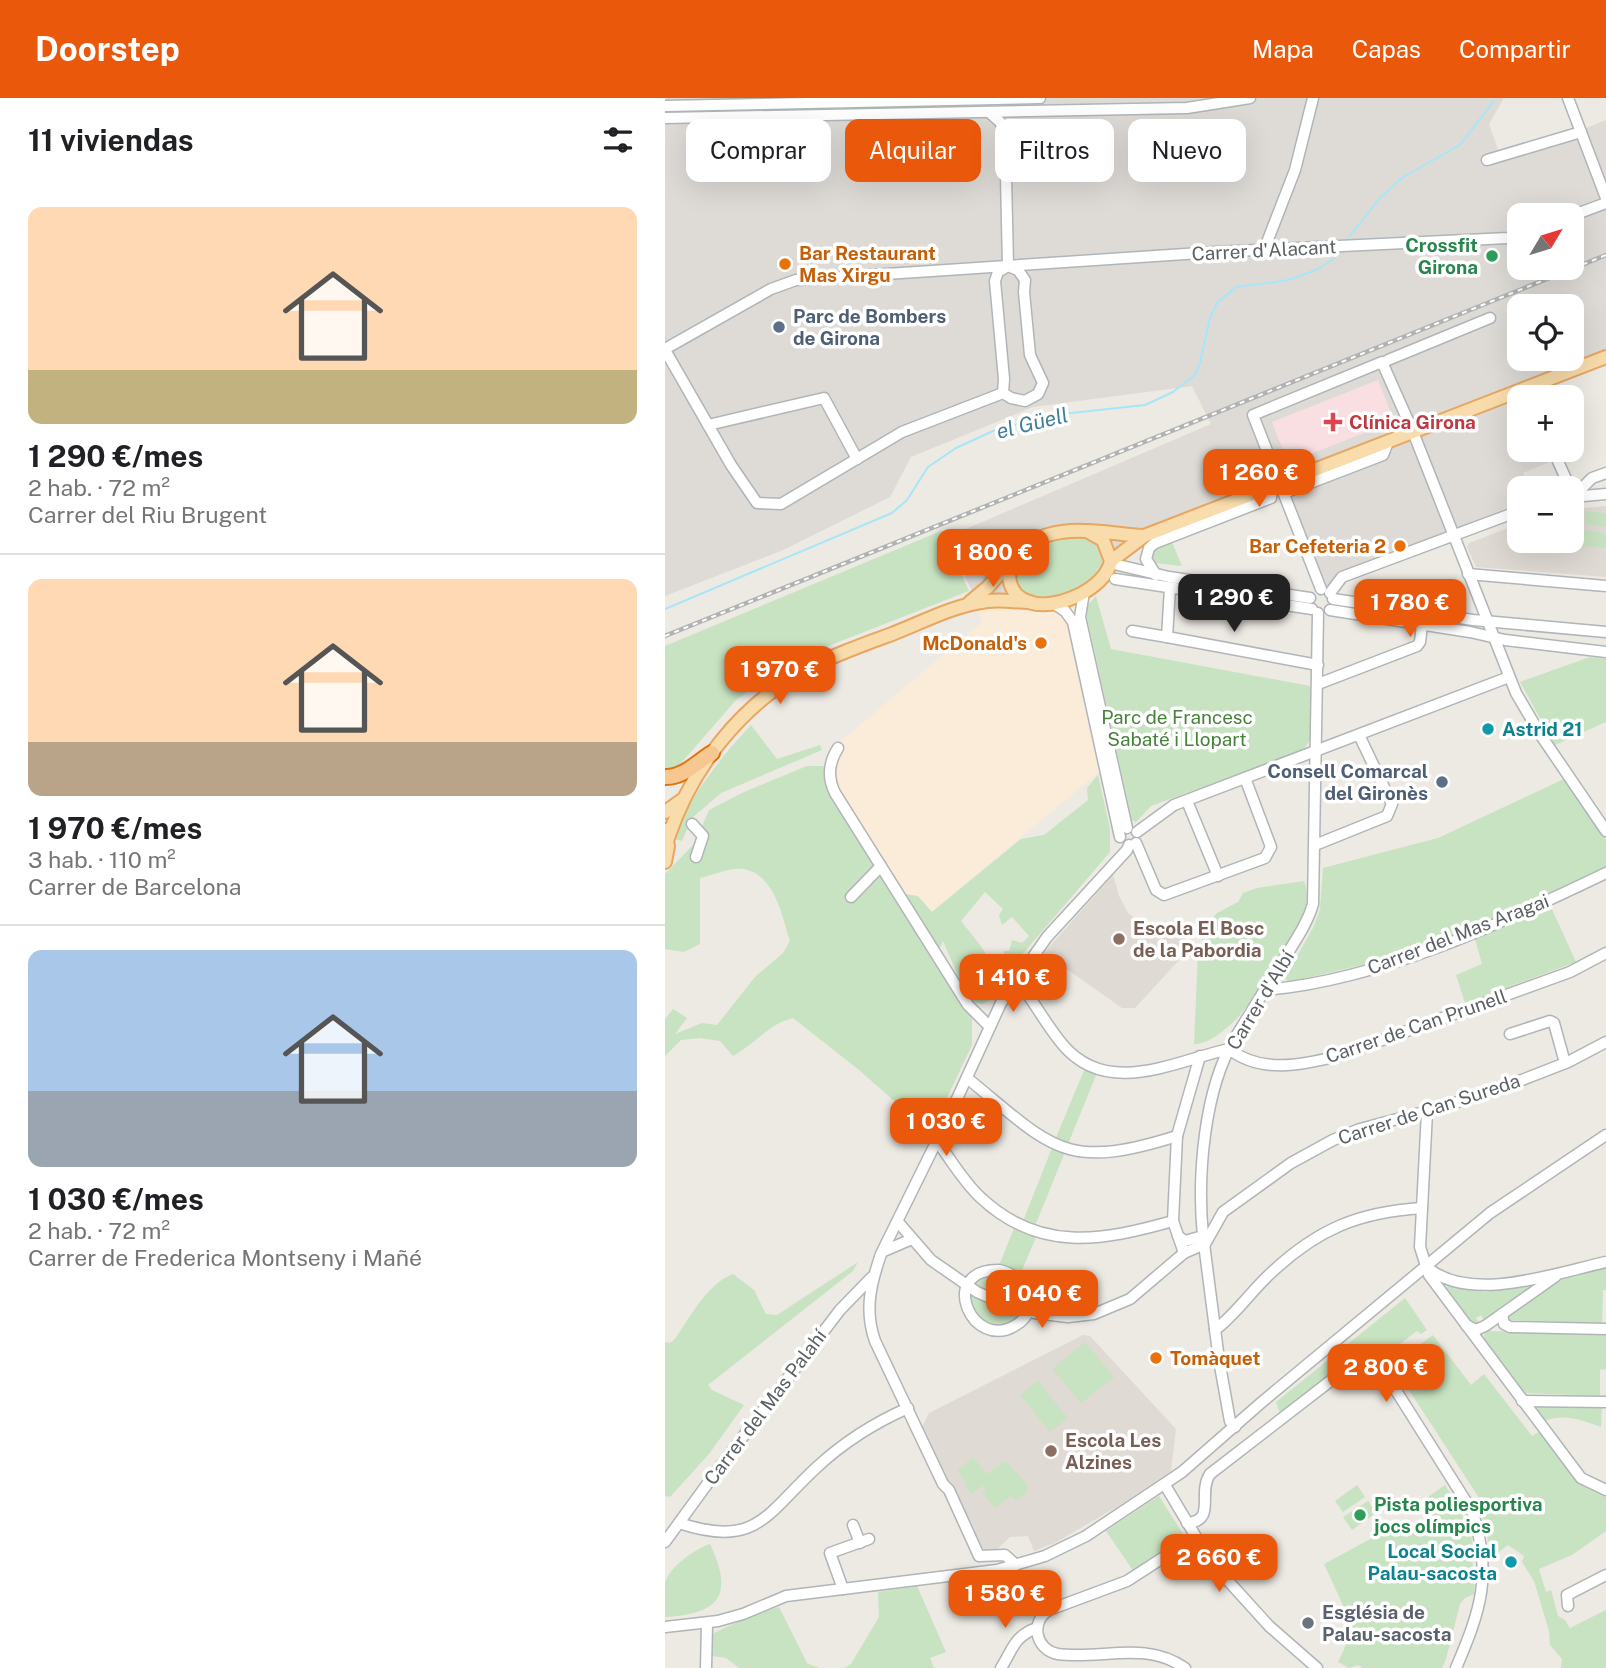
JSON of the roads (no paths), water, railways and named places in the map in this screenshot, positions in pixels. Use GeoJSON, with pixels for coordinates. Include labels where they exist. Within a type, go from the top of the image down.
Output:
{"type":"FeatureCollection","features":[{"type":"Feature","properties":{"kind":"highway"},"geometry":{"type":"LineString","coordinates":[[665,777],[676,777],[712,752]]}},
{"type":"Feature","properties":{"kind":"main road"},"geometry":{"type":"LineString","coordinates":[[1545,385],[1606,357]]}},
{"type":"Feature","properties":{"kind":"main road"},"geometry":{"type":"LineString","coordinates":[[665,862],[668,851],[666,834],[682,800],[712,752],[737,722],[762,699],[803,671],[967,604],[990,600],[1053,603],[1084,592],[1108,579],[1114,563],[1146,535],[1279,488],[1413,432],[1507,400]]}},
{"type":"Feature","properties":{"kind":"main road"},"geometry":{"type":"LineString","coordinates":[[967,604],[988,587],[1029,544],[1049,535],[1072,530],[1146,535]]}},
{"type":"Feature","properties":{"kind":"main road"},"geometry":{"type":"LineString","coordinates":[[1087,531],[1103,541],[1114,563]]}},
{"type":"Feature","properties":{"kind":"main road"},"geometry":{"type":"LineString","coordinates":[[1014,557],[1008,572],[1010,586],[1030,603]]}},
{"type":"Feature","properties":{"kind":"main road"},"geometry":{"type":"LineString","coordinates":[[665,812],[682,800]]}},
{"type":"Feature","properties":{"kind":"street"},"geometry":{"type":"LineString","coordinates":[[665,106],[1040,98]]}},
{"type":"Feature","properties":{"kind":"street"},"geometry":{"type":"LineString","coordinates":[[665,118],[1187,108],[1250,98]]}},
{"type":"Feature","properties":{"kind":"street"},"geometry":{"type":"LineString","coordinates":[[1568,98],[1606,201],[1584,210]]}},
{"type":"Feature","properties":{"kind":"street"},"geometry":{"type":"LineString","coordinates":[[1264,250],[1295,170],[1311,100]]}},
{"type":"Feature","properties":{"kind":"street"},"geometry":{"type":"LineString","coordinates":[[989,111],[998,119]]}},
{"type":"Feature","properties":{"kind":"street"},"geometry":{"type":"LineString","coordinates":[[1012,119],[1023,111]]}},
{"type":"Feature","properties":{"kind":"street"},"geometry":{"type":"LineString","coordinates":[[1487,160],[1581,132]]}},
{"type":"Feature","properties":{"kind":"street"},"geometry":{"type":"LineString","coordinates":[[1006,182],[1008,266]]}},
{"type":"Feature","properties":{"kind":"street","name":"Carrer d'Alacant"},"geometry":{"type":"LineString","coordinates":[[665,350],[771,289],[796,280],[1264,250],[1507,238]]}},
{"type":"Feature","properties":{"kind":"street"},"geometry":{"type":"LineString","coordinates":[[665,350],[757,503],[781,504],[902,432],[1003,393],[1025,401],[1038,394],[1043,383],[1030,355],[1025,280],[1018,270],[1008,266]]}},
{"type":"Feature","properties":{"kind":"street"},"geometry":{"type":"LineString","coordinates":[[1003,393],[995,281],[998,272],[1008,266]]}},
{"type":"Feature","properties":{"kind":"street"},"geometry":{"type":"LineString","coordinates":[[1330,610],[1328,594],[1279,488],[1253,415],[1490,318]]}},
{"type":"Feature","properties":{"kind":"street"},"geometry":{"type":"LineString","coordinates":[[1385,361],[1468,574],[1488,621],[1499,639],[1509,677],[1524,709],[1606,831]]}},
{"type":"Feature","properties":{"kind":"street"},"geometry":{"type":"LineString","coordinates":[[708,425],[824,398],[857,459]]}},
{"type":"Feature","properties":{"kind":"street"},"geometry":{"type":"LineString","coordinates":[[1584,484],[1606,473]]}},
{"type":"Feature","properties":{"kind":"street"},"geometry":{"type":"LineString","coordinates":[[1156,575],[1147,562],[1147,553],[1151,546],[1271,498],[1279,488]]}},
{"type":"Feature","properties":{"kind":"street"},"geometry":{"type":"LineString","coordinates":[[1584,493],[1606,494]]}},
{"type":"Feature","properties":{"kind":"street"},"geometry":{"type":"LineString","coordinates":[[1328,594],[1342,577],[1507,516]]}},
{"type":"Feature","properties":{"kind":"street"},"geometry":{"type":"LineString","coordinates":[[1146,535],[1163,540]]}},
{"type":"Feature","properties":{"kind":"street"},"geometry":{"type":"LineString","coordinates":[[1114,563],[1156,575],[1313,606],[1324,614],[1330,610],[1421,629],[1606,652]]}},
{"type":"Feature","properties":{"kind":"street"},"geometry":{"type":"LineString","coordinates":[[1468,574],[1606,586]]}},
{"type":"Feature","properties":{"kind":"street"},"geometry":{"type":"LineString","coordinates":[[1108,579],[1313,606]]}},
{"type":"Feature","properties":{"kind":"street"},"geometry":{"type":"LineString","coordinates":[[1167,637],[1170,588]]}},
{"type":"Feature","properties":{"kind":"street"},"geometry":{"type":"LineString","coordinates":[[1084,592],[1080,617],[1126,828],[1122,831],[1131,839]]}},
{"type":"Feature","properties":{"kind":"street"},"geometry":{"type":"LineString","coordinates":[[1313,606],[1314,592],[1473,620],[1606,632]]}},
{"type":"Feature","properties":{"kind":"street"},"geometry":{"type":"LineString","coordinates":[[1053,603],[1065,611],[1073,622],[1131,839],[1156,890],[1167,895],[1265,858],[1270,852],[1271,847],[1245,778]]}},
{"type":"Feature","properties":{"kind":"street","name":"Carrer d'Albí"},"geometry":{"type":"LineString","coordinates":[[1235,1427],[1230,1422],[1215,1330],[1201,1215],[1203,1166],[1209,1114],[1229,1049],[1310,915],[1313,904],[1318,665],[1313,606]]}},
{"type":"Feature","properties":{"kind":"street"},"geometry":{"type":"LineString","coordinates":[[1318,684],[1417,646],[1421,629]]}},
{"type":"Feature","properties":{"kind":"street"},"geometry":{"type":"LineString","coordinates":[[1132,631],[1318,665]]}},
{"type":"Feature","properties":{"kind":"street"},"geometry":{"type":"LineString","coordinates":[[1016,1565],[1005,1555],[979,1556],[872,1332],[869,1306],[872,1277],[881,1254],[990,1027],[1014,983],[1047,937],[1127,850],[1131,839],[1174,805],[1509,677]]}},
{"type":"Feature","properties":{"kind":"street"},"geometry":{"type":"LineString","coordinates":[[1315,845],[1387,816],[1391,810],[1392,804],[1359,735]]}},
{"type":"Feature","properties":{"kind":"street"},"geometry":{"type":"LineString","coordinates":[[838,748],[830,766],[832,786],[968,1004],[990,1027]]}},
{"type":"Feature","properties":{"kind":"street"},"geometry":{"type":"LineString","coordinates":[[1187,801],[1218,876]]}},
{"type":"Feature","properties":{"kind":"street"},"geometry":{"type":"LineString","coordinates":[[692,824],[703,836],[696,858]]}},
{"type":"Feature","properties":{"kind":"street"},"geometry":{"type":"LineString","coordinates":[[851,897],[881,866]]}},
{"type":"Feature","properties":{"kind":"street","name":"Carrer del Mas Aragai"},"geometry":{"type":"LineString","coordinates":[[1265,990],[1310,983],[1378,967],[1516,915],[1606,873]]}},
{"type":"Feature","properties":{"kind":"street","name":"Carrer de Can Prunell"},"geometry":{"type":"LineString","coordinates":[[1229,1049],[1238,1056],[1274,1065],[1310,1063],[1338,1056],[1553,978],[1606,953]]}},
{"type":"Feature","properties":{"kind":"street"},"geometry":{"type":"LineString","coordinates":[[1014,983],[1064,1046],[1080,1060],[1093,1066],[1117,1073],[1142,1073],[1229,1049]]}},
{"type":"Feature","properties":{"kind":"street"},"geometry":{"type":"LineString","coordinates":[[1510,1034],[1550,1021],[1554,1023],[1565,1063]]}},
{"type":"Feature","properties":{"kind":"street","name":"Carrer de Can Sureda"},"geometry":{"type":"LineString","coordinates":[[1204,1240],[1223,1212],[1303,1156],[1333,1140],[1360,1129],[1427,1112],[1565,1063],[1606,1042]]}},
{"type":"Feature","properties":{"kind":"street","name":"Carrer d'Albí"},"geometry":{"type":"LineString","coordinates":[[1184,1253],[1173,1221],[1177,1136],[1200,1056]]}},
{"type":"Feature","properties":{"kind":"street"},"geometry":{"type":"LineString","coordinates":[[967,1078],[1033,1133],[1068,1150],[1114,1152],[1177,1136]]}},
{"type":"Feature","properties":{"kind":"street"},"geometry":{"type":"LineString","coordinates":[[1427,1112],[1420,1247],[1429,1275],[1581,1478],[1606,1490]]}},
{"type":"Feature","properties":{"kind":"street"},"geometry":{"type":"LineString","coordinates":[[665,1627],[707,1624],[743,1614],[786,1596],[1016,1565],[1045,1556],[1086,1536],[1165,1485],[1490,1213],[1606,1135]]}},
{"type":"Feature","properties":{"kind":"street"},"geometry":{"type":"LineString","coordinates":[[937,1142],[980,1198],[1010,1219],[1036,1231],[1063,1237],[1092,1239],[1173,1221]]}},
{"type":"Feature","properties":{"kind":"street"},"geometry":{"type":"LineString","coordinates":[[1215,1330],[1234,1314],[1272,1272],[1313,1239],[1349,1220],[1366,1215],[1422,1208]]}},
{"type":"Feature","properties":{"kind":"street"},"geometry":{"type":"LineString","coordinates":[[898,1222],[931,1260],[966,1286],[1002,1303],[1028,1311],[1068,1317],[1106,1311],[1130,1299],[1184,1253],[1204,1240]]}},
{"type":"Feature","properties":{"kind":"street"},"geometry":{"type":"LineString","coordinates":[[1178,1235],[1185,1241],[1204,1240]]}},
{"type":"Feature","properties":{"kind":"street"},"geometry":{"type":"LineString","coordinates":[[881,1254],[896,1244],[912,1239]]}},
{"type":"Feature","properties":{"kind":"street"},"geometry":{"type":"LineString","coordinates":[[1426,1266],[1439,1277],[1495,1286],[1538,1282],[1564,1271],[1606,1262]]}},
{"type":"Feature","properties":{"kind":"street"},"geometry":{"type":"LineString","coordinates":[[996,1270],[1009,1273],[1026,1287],[1030,1302],[1028,1311],[1021,1322],[1013,1327],[1001,1330],[987,1328],[977,1322],[968,1310],[966,1286],[984,1272],[996,1270]]}},
{"type":"Feature","properties":{"kind":"street","name":"Carrer del Mas Palahí"},"geometry":{"type":"LineString","coordinates":[[665,1542],[846,1302],[872,1277]]}},
{"type":"Feature","properties":{"kind":"street"},"geometry":{"type":"LineString","coordinates":[[1466,1325],[1476,1329],[1485,1326],[1538,1282]]}},
{"type":"Feature","properties":{"kind":"street"},"geometry":{"type":"LineString","coordinates":[[1502,1314],[1504,1324],[1510,1327],[1606,1329]]}},
{"type":"Feature","properties":{"kind":"street"},"geometry":{"type":"LineString","coordinates":[[1482,1347],[1479,1337],[1485,1326]]}},
{"type":"Feature","properties":{"kind":"street"},"geometry":{"type":"LineString","coordinates":[[1187,1523],[1197,1522],[1203,1517],[1205,1481],[1210,1475],[1342,1372],[1362,1366],[1379,1371],[1390,1381],[1472,1511],[1480,1535],[1484,1567],[1482,1596],[1456,1668]]}},
{"type":"Feature","properties":{"kind":"street"},"geometry":{"type":"LineString","coordinates":[[1522,1401],[1606,1402]]}},
{"type":"Feature","properties":{"kind":"street"},"geometry":{"type":"LineString","coordinates":[[679,1523],[715,1532],[743,1530],[756,1525],[833,1453],[868,1428],[908,1408]]}},
{"type":"Feature","properties":{"kind":"street"},"geometry":{"type":"LineString","coordinates":[[1165,1485],[1211,1562],[1269,1626],[1317,1668]]}},
{"type":"Feature","properties":{"kind":"street"},"geometry":{"type":"LineString","coordinates":[[843,1589],[830,1553],[864,1541],[853,1525]]}},
{"type":"Feature","properties":{"kind":"street"},"geometry":{"type":"LineString","coordinates":[[1185,1668],[1162,1657],[1140,1652],[1058,1654],[1039,1642],[1037,1628],[1041,1616],[1049,1610],[1127,1581],[1195,1537]]}},
{"type":"Feature","properties":{"kind":"street"},"geometry":{"type":"LineString","coordinates":[[1568,1606],[1567,1595],[1606,1575]]}},
{"type":"Feature","properties":{"kind":"street"},"geometry":{"type":"LineString","coordinates":[[706,1668],[707,1624]]}},
{"type":"Feature","properties":{"kind":"street"},"geometry":{"type":"LineString","coordinates":[[1001,1668],[1018,1638],[1037,1628]]}},
{"type":"Feature","properties":{"kind":"waterway","name":"el Güell"},"geometry":{"type":"LineString","coordinates":[[1349,237],[1380,198],[1403,177],[1460,145],[1494,101]]}},
{"type":"Feature","properties":{"kind":"waterway","name":"el Güell"},"geometry":{"type":"LineString","coordinates":[[665,609],[892,513],[907,500],[928,467],[956,448],[993,431],[1053,415],[1145,405],[1173,392],[1195,375],[1210,318],[1217,303],[1236,287],[1288,280],[1316,270],[1335,258]]}},
{"type":"Feature","properties":{"kind":"railway"},"geometry":{"type":"LineString","coordinates":[[665,636],[1606,255]]}},
{"type":"Feature","properties":{"kind":"place","name":"Crossfit Girona"},"geometry":{"type":"Point","coordinates":[1492,256]}},
{"type":"Feature","properties":{"kind":"place","name":"Bar Restaurant Mas Xirgu"},"geometry":{"type":"Point","coordinates":[785,264]}},
{"type":"Feature","properties":{"kind":"place","name":"Parc de Bombers de Girona"},"geometry":{"type":"Point","coordinates":[779,327]}},
{"type":"Feature","properties":{"kind":"place","name":"Clínica Girona"},"geometry":{"type":"Point","coordinates":[1333,422]}},
{"type":"Feature","properties":{"kind":"place","name":"Bar Cefeteria 2"},"geometry":{"type":"Point","coordinates":[1400,546]}},
{"type":"Feature","properties":{"kind":"place","name":"McDonald's"},"geometry":{"type":"Point","coordinates":[1041,643]}},
{"type":"Feature","properties":{"kind":"place","name":"Astrid 21"},"geometry":{"type":"Point","coordinates":[1488,729]}},
{"type":"Feature","properties":{"kind":"place","name":"Consell Comarcal del Gironès"},"geometry":{"type":"Point","coordinates":[1442,782]}},
{"type":"Feature","properties":{"kind":"place","name":"Escola El Bosc de la Pabordia"},"geometry":{"type":"Point","coordinates":[1119,939]}},
{"type":"Feature","properties":{"kind":"place","name":"Tomàquet"},"geometry":{"type":"Point","coordinates":[1156,1358]}},
{"type":"Feature","properties":{"kind":"place","name":"Escola Les Alzines"},"geometry":{"type":"Point","coordinates":[1051,1451]}},
{"type":"Feature","properties":{"kind":"place","name":"Pista poliesportiva jocs olímpics"},"geometry":{"type":"Point","coordinates":[1360,1515]}},
{"type":"Feature","properties":{"kind":"place","name":"Local Social Palau-sacosta"},"geometry":{"type":"Point","coordinates":[1511,1562]}},
{"type":"Feature","properties":{"kind":"place","name":"Església de Palau-sacosta"},"geometry":{"type":"Point","coordinates":[1308,1623]}},
{"type":"Feature","properties":{"kind":"park label","name":"Parc de Francesc Sabaté i Llopart"},"geometry":{"type":"Point","coordinates":[1177,728]}}]}
